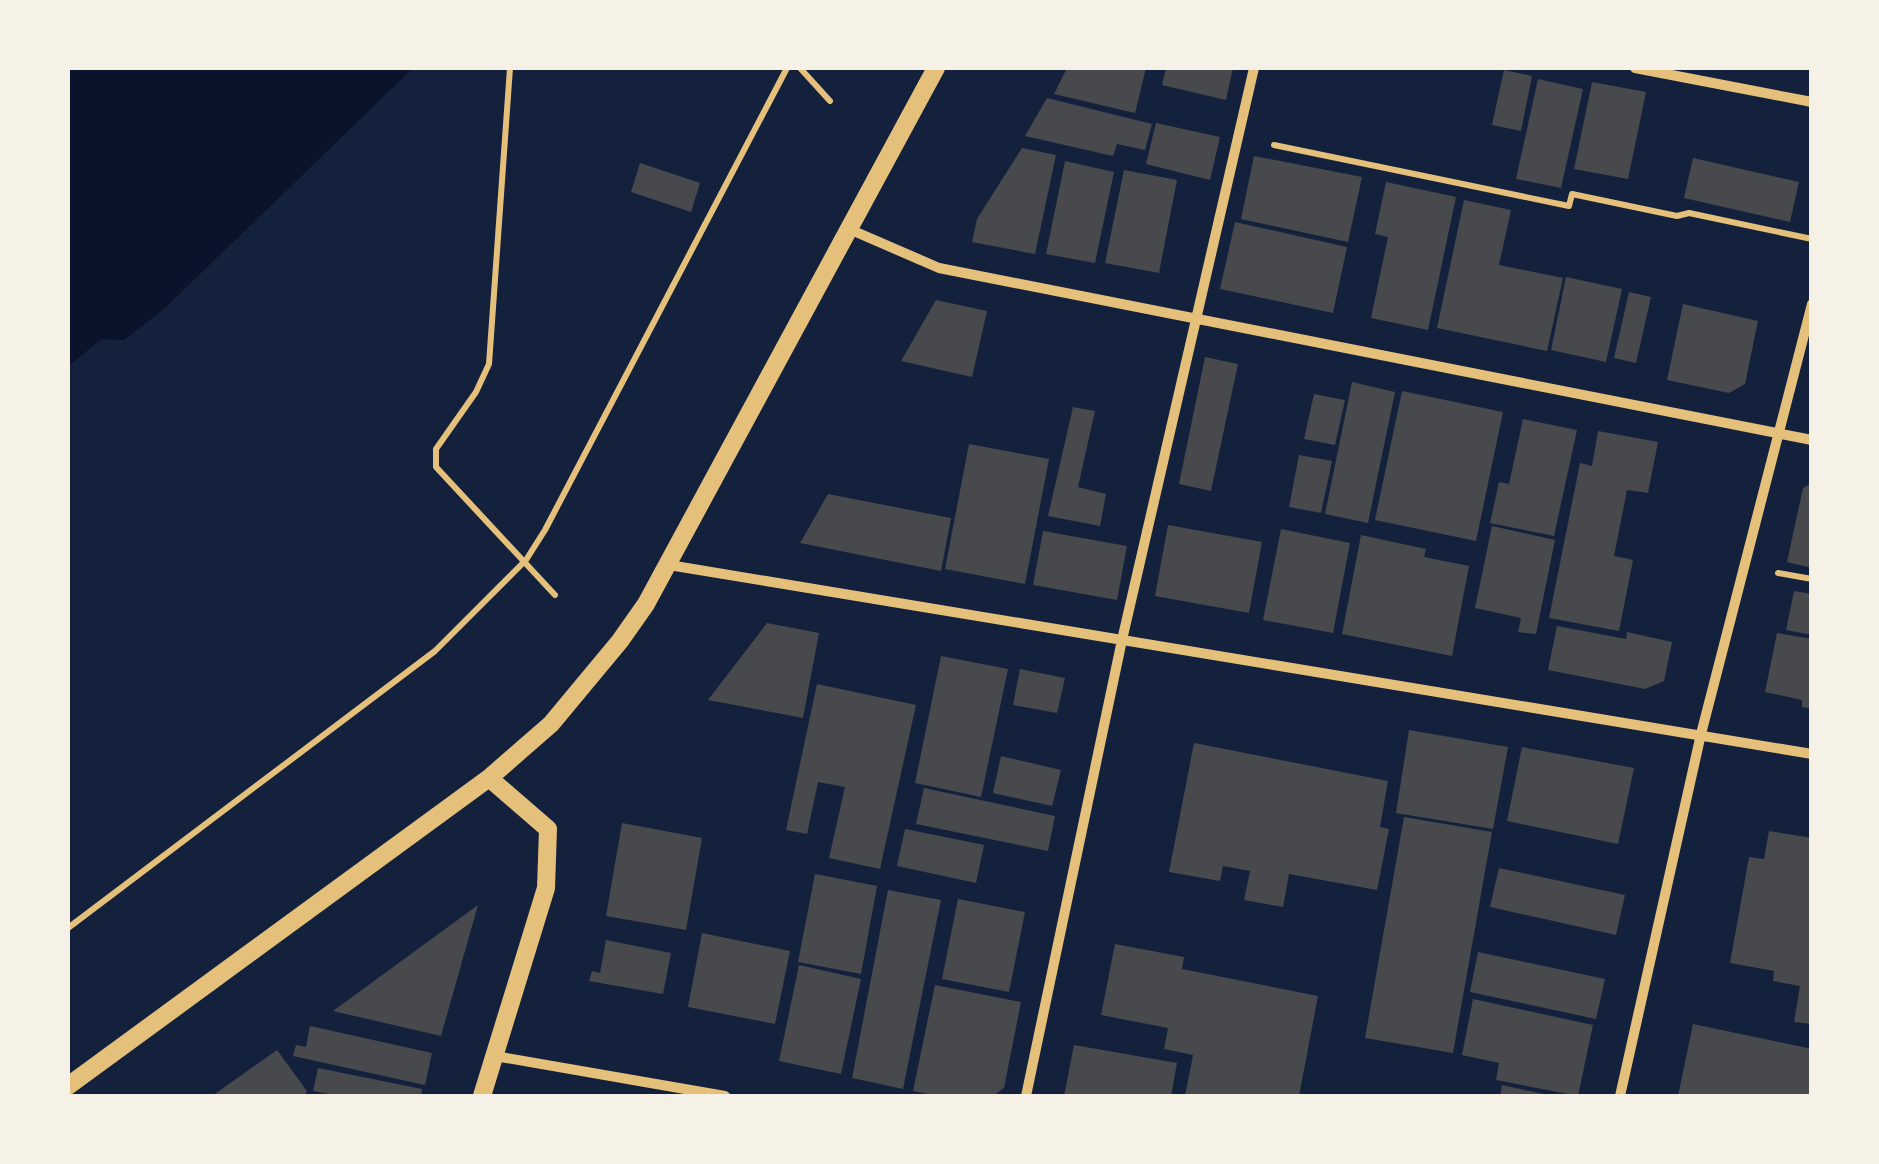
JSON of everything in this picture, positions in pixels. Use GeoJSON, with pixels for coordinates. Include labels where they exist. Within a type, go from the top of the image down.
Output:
{"type":"FeatureCollection","features":[{"type":"Feature","properties":{"kind":"street"},"geometry":{"type":"LineString","coordinates":[[68,1086],[488,778],[552,724],[620,641],[668,565],[936,68]]}},
{"type":"Feature","properties":{"kind":"street"},"geometry":{"type":"LineString","coordinates":[[1026,1096],[1122,640],[1254,68]]}},
{"type":"Feature","properties":{"kind":"street"},"geometry":{"type":"LineString","coordinates":[[1635,68],[1812,102]]}},
{"type":"Feature","properties":{"kind":"street"},"geometry":{"type":"LineString","coordinates":[[848,230],[939,268],[1812,440]]}},
{"type":"Feature","properties":{"kind":"street"},"geometry":{"type":"LineString","coordinates":[[1620,1096],[1701,734],[1812,304]]}},
{"type":"Feature","properties":{"kind":"street"},"geometry":{"type":"LineString","coordinates":[[668,565],[1812,754]]}},
{"type":"Feature","properties":{"kind":"street"},"geometry":{"type":"LineString","coordinates":[[482,1096],[546,888],[548,829],[488,778]]}},
{"type":"Feature","properties":{"kind":"street"},"geometry":{"type":"LineString","coordinates":[[495,1056],[725,1096]]}},
{"type":"Feature","properties":{"kind":"path"},"geometry":{"type":"LineString","coordinates":[[510,68],[489,364],[476,392],[436,449],[436,467],[555,595]]}},
{"type":"Feature","properties":{"kind":"path"},"geometry":{"type":"LineString","coordinates":[[68,928],[436,651],[526,560],[787,68]]}},
{"type":"Feature","properties":{"kind":"path"},"geometry":{"type":"LineString","coordinates":[[800,68],[830,101]]}},
{"type":"Feature","properties":{"kind":"path"},"geometry":{"type":"LineString","coordinates":[[1238,138],[1569,206],[1572,194],[1812,240]]}},
{"type":"Feature","properties":{"kind":"water"},"geometry":{"type":"Polygon","coordinates":[[[68,68],[413,68],[164,309],[124,340],[101,339],[68,367],[68,68]]]}},
{"type":"Feature","properties":{"kind":"building"},"geometry":{"type":"Polygon","coordinates":[[[1067,68],[1146,68],[1135,113],[1054,94],[1067,68]]]}},
{"type":"Feature","properties":{"kind":"building"},"geometry":{"type":"Polygon","coordinates":[[[1166,68],[1233,68],[1226,100],[1162,85],[1166,68]]]}},
{"type":"Feature","properties":{"kind":"building"},"geometry":{"type":"Polygon","coordinates":[[[1504,70],[1532,76],[1521,131],[1492,125],[1504,70]]]}},
{"type":"Feature","properties":{"kind":"building"},"geometry":{"type":"Polygon","coordinates":[[[1538,79],[1583,89],[1561,188],[1516,179],[1538,79]]]}},
{"type":"Feature","properties":{"kind":"building"},"geometry":{"type":"Polygon","coordinates":[[[1592,82],[1646,92],[1628,179],[1574,169],[1592,82]]]}},
{"type":"Feature","properties":{"kind":"building"},"geometry":{"type":"Polygon","coordinates":[[[1047,98],[1152,124],[1145,150],[1117,144],[1113,156],[1025,136],[1047,98]]]}},
{"type":"Feature","properties":{"kind":"building"},"geometry":{"type":"Polygon","coordinates":[[[1156,123],[1220,137],[1210,180],[1146,164],[1156,123]]]}},
{"type":"Feature","properties":{"kind":"building"},"geometry":{"type":"Polygon","coordinates":[[[1022,148],[1056,155],[1035,254],[972,242],[977,219],[1022,148]]]}},
{"type":"Feature","properties":{"kind":"building"},"geometry":{"type":"Polygon","coordinates":[[[1254,156],[1362,177],[1348,242],[1241,219],[1254,156]]]}},
{"type":"Feature","properties":{"kind":"building"},"geometry":{"type":"Polygon","coordinates":[[[1693,158],[1799,182],[1790,222],[1684,198],[1693,158]]]}},
{"type":"Feature","properties":{"kind":"building"},"geometry":{"type":"Polygon","coordinates":[[[1065,161],[1114,172],[1095,263],[1046,254],[1065,161]]]}},
{"type":"Feature","properties":{"kind":"building"},"geometry":{"type":"Polygon","coordinates":[[[640,163],[700,183],[691,212],[631,192],[640,163]]]}},
{"type":"Feature","properties":{"kind":"building"},"geometry":{"type":"Polygon","coordinates":[[[1124,170],[1177,180],[1159,273],[1105,263],[1124,170]]]}},
{"type":"Feature","properties":{"kind":"building"},"geometry":{"type":"Polygon","coordinates":[[[1386,182],[1456,197],[1428,330],[1371,318],[1388,237],[1375,234],[1386,182]]]}},
{"type":"Feature","properties":{"kind":"building"},"geometry":{"type":"Polygon","coordinates":[[[1464,200],[1511,210],[1499,265],[1563,278],[1547,351],[1437,328],[1464,200]]]}},
{"type":"Feature","properties":{"kind":"building"},"geometry":{"type":"Polygon","coordinates":[[[1235,222],[1347,247],[1333,313],[1220,289],[1235,222]]]}},
{"type":"Feature","properties":{"kind":"building"},"geometry":{"type":"Polygon","coordinates":[[[1566,277],[1622,289],[1606,362],[1551,350],[1566,277]]]}},
{"type":"Feature","properties":{"kind":"building"},"geometry":{"type":"Polygon","coordinates":[[[1629,292],[1651,297],[1636,363],[1614,358],[1629,292]]]}},
{"type":"Feature","properties":{"kind":"building"},"geometry":{"type":"Polygon","coordinates":[[[936,300],[987,311],[972,377],[901,361],[936,300]]]}},
{"type":"Feature","properties":{"kind":"building"},"geometry":{"type":"Polygon","coordinates":[[[1683,304],[1758,321],[1745,384],[1729,393],[1667,380],[1683,304]]]}},
{"type":"Feature","properties":{"kind":"building"},"geometry":{"type":"Polygon","coordinates":[[[1205,357],[1238,364],[1211,491],[1179,484],[1205,357]]]}},
{"type":"Feature","properties":{"kind":"building"},"geometry":{"type":"Polygon","coordinates":[[[1352,382],[1395,392],[1368,523],[1325,514],[1352,382]]]}},
{"type":"Feature","properties":{"kind":"building"},"geometry":{"type":"Polygon","coordinates":[[[1402,391],[1503,412],[1476,541],[1375,520],[1402,391]]]}},
{"type":"Feature","properties":{"kind":"building"},"geometry":{"type":"Polygon","coordinates":[[[1314,394],[1345,400],[1335,445],[1304,439],[1314,394]]]}},
{"type":"Feature","properties":{"kind":"building"},"geometry":{"type":"Polygon","coordinates":[[[1073,407],[1095,411],[1078,487],[1106,494],[1100,526],[1048,516],[1073,407]]]}},
{"type":"Feature","properties":{"kind":"building"},"geometry":{"type":"Polygon","coordinates":[[[1523,419],[1577,430],[1554,536],[1490,523],[1499,482],[1509,484],[1523,419]]]}},
{"type":"Feature","properties":{"kind":"building"},"geometry":{"type":"Polygon","coordinates":[[[1598,431],[1658,442],[1648,493],[1627,490],[1614,556],[1633,560],[1619,631],[1549,618],[1580,463],[1592,466],[1598,431]]]}},
{"type":"Feature","properties":{"kind":"building"},"geometry":{"type":"Polygon","coordinates":[[[969,444],[1049,459],[1025,584],[945,569],[969,444]]]}},
{"type":"Feature","properties":{"kind":"building"},"geometry":{"type":"Polygon","coordinates":[[[1299,455],[1332,461],[1321,513],[1289,507],[1299,455]]]}},
{"type":"Feature","properties":{"kind":"building"},"geometry":{"type":"Polygon","coordinates":[[[1812,483],[1812,568],[1787,562],[1803,488],[1812,483]]]}},
{"type":"Feature","properties":{"kind":"building"},"geometry":{"type":"Polygon","coordinates":[[[828,494],[951,518],[941,571],[800,543],[828,494]]]}},
{"type":"Feature","properties":{"kind":"building"},"geometry":{"type":"Polygon","coordinates":[[[1168,525],[1262,542],[1249,613],[1155,596],[1168,525]]]}},
{"type":"Feature","properties":{"kind":"building"},"geometry":{"type":"Polygon","coordinates":[[[1492,526],[1555,540],[1536,634],[1518,632],[1521,618],[1475,608],[1492,526]]]}},
{"type":"Feature","properties":{"kind":"building"},"geometry":{"type":"Polygon","coordinates":[[[1281,529],[1350,543],[1333,633],[1263,620],[1281,529]]]}},
{"type":"Feature","properties":{"kind":"building"},"geometry":{"type":"Polygon","coordinates":[[[1043,531],[1127,546],[1117,600],[1033,585],[1043,531]]]}},
{"type":"Feature","properties":{"kind":"building"},"geometry":{"type":"Polygon","coordinates":[[[1361,535],[1426,549],[1424,557],[1469,566],[1452,656],[1342,634],[1361,535]]]}},
{"type":"Feature","properties":{"kind":"building"},"geometry":{"type":"Polygon","coordinates":[[[1794,591],[1812,594],[1812,635],[1786,630],[1794,591]]]}},
{"type":"Feature","properties":{"kind":"building"},"geometry":{"type":"Polygon","coordinates":[[[767,623],[819,633],[803,718],[708,700],[767,623]]]}},
{"type":"Feature","properties":{"kind":"building"},"geometry":{"type":"Polygon","coordinates":[[[1557,626],[1626,639],[1627,632],[1672,642],[1664,681],[1645,689],[1548,670],[1557,626]]]}},
{"type":"Feature","properties":{"kind":"building"},"geometry":{"type":"Polygon","coordinates":[[[1777,633],[1812,639],[1812,709],[1802,707],[1802,700],[1765,692],[1777,633]]]}},
{"type":"Feature","properties":{"kind":"building"},"geometry":{"type":"Polygon","coordinates":[[[941,656],[1008,669],[981,797],[915,783],[941,656]]]}},
{"type":"Feature","properties":{"kind":"building"},"geometry":{"type":"Polygon","coordinates":[[[1020,669],[1065,678],[1057,713],[1013,705],[1020,669]]]}},
{"type":"Feature","properties":{"kind":"building"},"geometry":{"type":"Polygon","coordinates":[[[817,684],[916,705],[880,869],[829,858],[845,787],[818,782],[807,834],[786,830],[817,684]]]}},
{"type":"Feature","properties":{"kind":"building"},"geometry":{"type":"Polygon","coordinates":[[[1409,730],[1508,747],[1493,829],[1396,813],[1409,730]]]}},
{"type":"Feature","properties":{"kind":"building"},"geometry":{"type":"Polygon","coordinates":[[[1194,743],[1388,781],[1380,827],[1389,829],[1377,890],[1289,874],[1283,907],[1244,900],[1250,871],[1223,866],[1220,881],[1169,872],[1194,743]]]}},
{"type":"Feature","properties":{"kind":"building"},"geometry":{"type":"Polygon","coordinates":[[[1522,747],[1634,768],[1618,844],[1507,821],[1522,747]]]}},
{"type":"Feature","properties":{"kind":"building"},"geometry":{"type":"Polygon","coordinates":[[[1001,756],[1061,770],[1052,806],[993,793],[1001,756]]]}},
{"type":"Feature","properties":{"kind":"building"},"geometry":{"type":"Polygon","coordinates":[[[924,788],[1055,816],[1048,851],[916,824],[924,788]]]}},
{"type":"Feature","properties":{"kind":"building"},"geometry":{"type":"Polygon","coordinates":[[[1404,817],[1492,832],[1453,1053],[1365,1038],[1404,817]]]}},
{"type":"Feature","properties":{"kind":"building"},"geometry":{"type":"Polygon","coordinates":[[[622,823],[702,838],[686,930],[606,916],[622,823]]]}},
{"type":"Feature","properties":{"kind":"building"},"geometry":{"type":"Polygon","coordinates":[[[905,829],[984,845],[976,883],[897,866],[905,829]]]}},
{"type":"Feature","properties":{"kind":"building"},"geometry":{"type":"Polygon","coordinates":[[[1769,831],[1812,838],[1812,1024],[1794,1022],[1800,986],[1773,981],[1774,971],[1730,963],[1749,857],[1764,859],[1769,831]]]}},
{"type":"Feature","properties":{"kind":"building"},"geometry":{"type":"Polygon","coordinates":[[[1499,868],[1625,895],[1616,935],[1490,907],[1499,868]]]}},
{"type":"Feature","properties":{"kind":"building"},"geometry":{"type":"Polygon","coordinates":[[[815,874],[877,886],[861,974],[798,962],[815,874]]]}},
{"type":"Feature","properties":{"kind":"building"},"geometry":{"type":"Polygon","coordinates":[[[888,890],[941,900],[903,1089],[852,1078],[888,890]]]}},
{"type":"Feature","properties":{"kind":"building"},"geometry":{"type":"Polygon","coordinates":[[[958,899],[1025,912],[1009,992],[942,979],[958,899]]]}},
{"type":"Feature","properties":{"kind":"building"},"geometry":{"type":"Polygon","coordinates":[[[478,905],[441,1036],[333,1011],[478,905]]]}},
{"type":"Feature","properties":{"kind":"building"},"geometry":{"type":"Polygon","coordinates":[[[702,933],[790,951],[775,1024],[688,1007],[702,933]]]}},
{"type":"Feature","properties":{"kind":"building"},"geometry":{"type":"Polygon","coordinates":[[[606,940],[671,953],[663,994],[589,981],[592,971],[600,973],[606,940]]]}},
{"type":"Feature","properties":{"kind":"building"},"geometry":{"type":"Polygon","coordinates":[[[1115,944],[1184,957],[1182,969],[1318,996],[1299,1096],[1185,1096],[1193,1055],[1164,1049],[1168,1028],[1101,1015],[1115,944]]]}},
{"type":"Feature","properties":{"kind":"building"},"geometry":{"type":"Polygon","coordinates":[[[1478,952],[1605,979],[1596,1019],[1470,992],[1478,952]]]}},
{"type":"Feature","properties":{"kind":"building"},"geometry":{"type":"Polygon","coordinates":[[[799,965],[861,979],[841,1074],[779,1061],[799,965]]]}},
{"type":"Feature","properties":{"kind":"building"},"geometry":{"type":"Polygon","coordinates":[[[935,985],[1021,1002],[1004,1088],[993,1096],[937,1096],[913,1091],[935,985]]]}},
{"type":"Feature","properties":{"kind":"building"},"geometry":{"type":"Polygon","coordinates":[[[1473,999],[1593,1025],[1578,1096],[1496,1080],[1499,1063],[1462,1055],[1473,999]]]}},
{"type":"Feature","properties":{"kind":"building"},"geometry":{"type":"Polygon","coordinates":[[[1693,1024],[1812,1049],[1812,1096],[1678,1096],[1693,1024]]]}},
{"type":"Feature","properties":{"kind":"building"},"geometry":{"type":"Polygon","coordinates":[[[310,1026],[432,1053],[425,1085],[293,1056],[296,1045],[306,1047],[310,1026]]]}},
{"type":"Feature","properties":{"kind":"building"},"geometry":{"type":"Polygon","coordinates":[[[1074,1045],[1177,1063],[1171,1096],[1064,1096],[1074,1045]]]}},
{"type":"Feature","properties":{"kind":"building"},"geometry":{"type":"Polygon","coordinates":[[[277,1050],[307,1091],[305,1096],[212,1096],[277,1050]]]}},
{"type":"Feature","properties":{"kind":"building"},"geometry":{"type":"Polygon","coordinates":[[[318,1068],[422,1089],[421,1096],[339,1096],[313,1091],[318,1068]]]}},
{"type":"Feature","properties":{"kind":"building"},"geometry":{"type":"Polygon","coordinates":[[[1502,1085],[1548,1095],[1548,1096],[1500,1096],[1502,1085]]]}}]}
